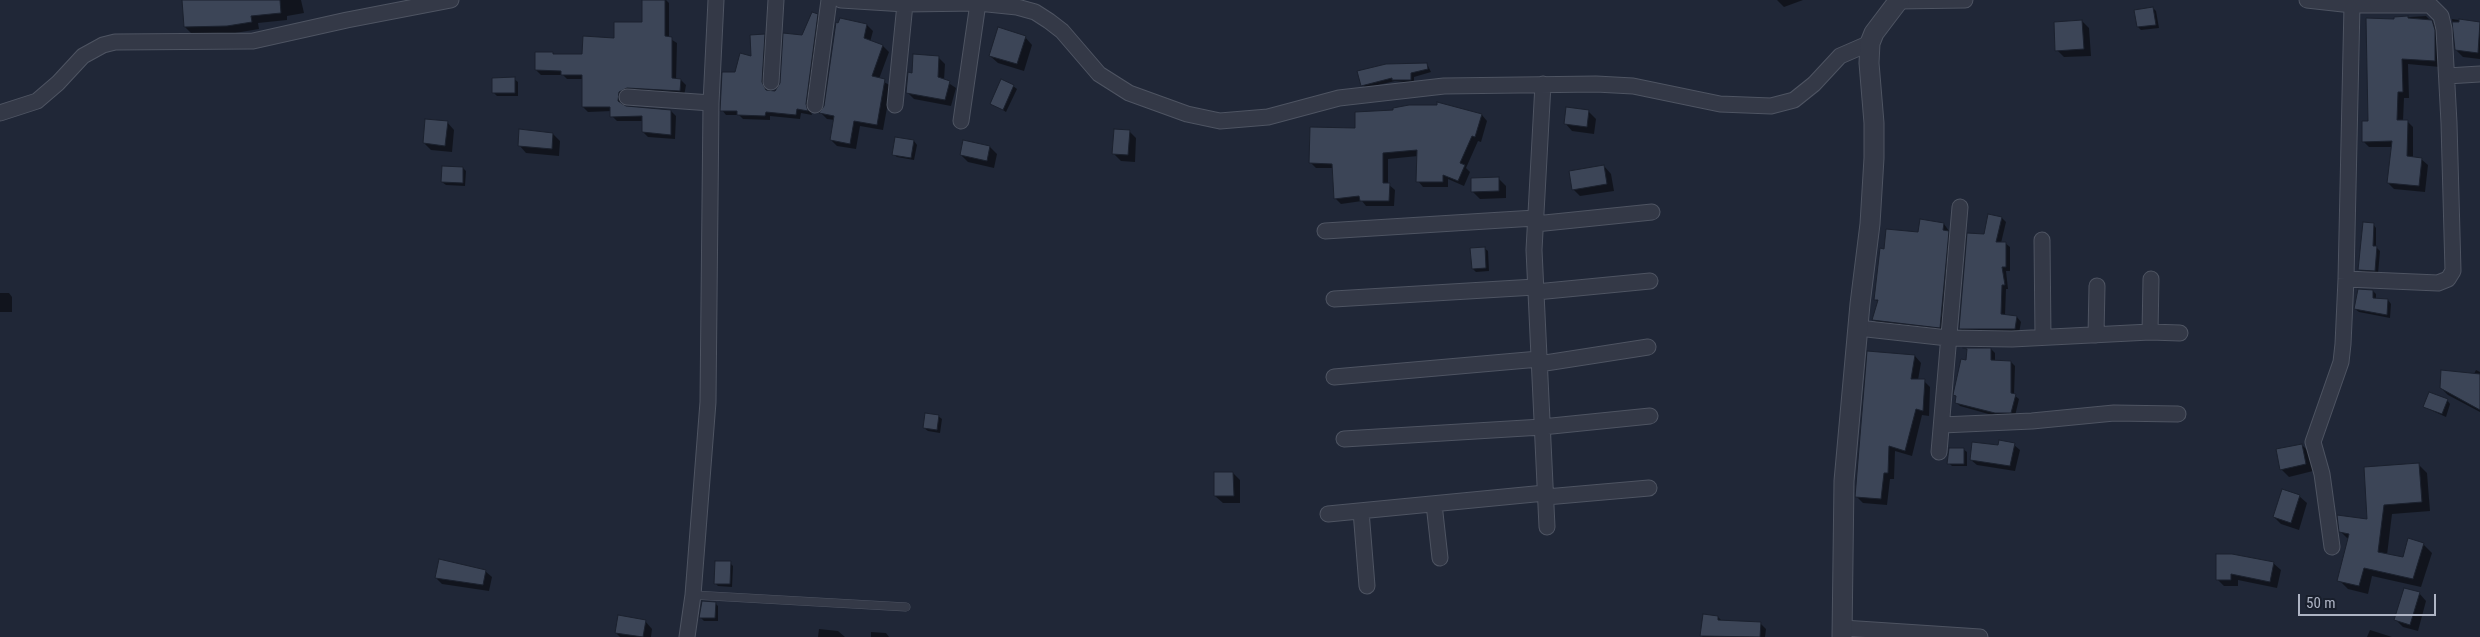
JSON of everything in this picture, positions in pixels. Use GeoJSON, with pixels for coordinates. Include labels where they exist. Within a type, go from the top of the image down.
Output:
{"type":"FeatureCollection","features":[{"type":"Feature","properties":{"kind":"street"},"geometry":{"type":"LineString","coordinates":[[0,114],[37,101],[58,83],[83,56],[103,45],[115,42],[253,41],[347,20],[451,0]]}},
{"type":"Feature","properties":{"kind":"street"},"geometry":{"type":"LineString","coordinates":[[687,637],[693,595],[708,402],[711,103],[716,0]]}},
{"type":"Feature","properties":{"kind":"street"},"geometry":{"type":"LineString","coordinates":[[771,82],[776,0]]}},
{"type":"Feature","properties":{"kind":"street"},"geometry":{"type":"LineString","coordinates":[[815,105],[829,0]]}},
{"type":"Feature","properties":{"kind":"street"},"geometry":{"type":"LineString","coordinates":[[841,0],[905,4],[978,3],[1010,5],[1035,12],[1062,31],[1099,74],[1112,83],[1148,101],[1204,119],[1253,120],[1339,98],[1394,90],[1543,84],[1633,86],[1720,104],[1771,106],[1794,100],[1814,84],[1840,56],[1870,43]]}},
{"type":"Feature","properties":{"kind":"street"},"geometry":{"type":"LineString","coordinates":[[1965,0],[1899,0],[1874,33],[1870,43],[1874,158],[1870,224],[1844,481],[1842,633],[1980,637]]}},
{"type":"Feature","properties":{"kind":"street"},"geometry":{"type":"LineString","coordinates":[[2307,0],[2352,5],[2421,4],[2436,10],[2441,16],[2444,29],[2453,261],[2450,277],[2444,282],[2438,283],[2346,279]]}},
{"type":"Feature","properties":{"kind":"street"},"geometry":{"type":"LineString","coordinates":[[961,122],[978,3]]}},
{"type":"Feature","properties":{"kind":"street"},"geometry":{"type":"LineString","coordinates":[[895,105],[905,4]]}},
{"type":"Feature","properties":{"kind":"street"},"geometry":{"type":"LineString","coordinates":[[2332,547],[2322,474],[2314,442],[2341,362],[2346,279],[2352,5]]}},
{"type":"Feature","properties":{"kind":"street"},"geometry":{"type":"LineString","coordinates":[[2447,76],[2480,74]]}},
{"type":"Feature","properties":{"kind":"street"},"geometry":{"type":"LineString","coordinates":[[1543,84],[1535,221],[1539,361],[1548,527]]}},
{"type":"Feature","properties":{"kind":"street"},"geometry":{"type":"LineString","coordinates":[[627,97],[711,103]]}},
{"type":"Feature","properties":{"kind":"street"},"geometry":{"type":"LineString","coordinates":[[1939,452],[1960,207]]}},
{"type":"Feature","properties":{"kind":"street"},"geometry":{"type":"LineString","coordinates":[[1325,232],[1535,221],[1652,212]]}},
{"type":"Feature","properties":{"kind":"street"},"geometry":{"type":"LineString","coordinates":[[2042,240],[2043,337]]}},
{"type":"Feature","properties":{"kind":"street"},"geometry":{"type":"LineString","coordinates":[[2150,332],[2151,279]]}},
{"type":"Feature","properties":{"kind":"street"},"geometry":{"type":"LineString","coordinates":[[1334,300],[1650,281]]}},
{"type":"Feature","properties":{"kind":"street"},"geometry":{"type":"LineString","coordinates":[[2096,335],[2097,286]]}},
{"type":"Feature","properties":{"kind":"street"},"geometry":{"type":"LineString","coordinates":[[1858,328],[1948,338],[2043,337],[2150,332],[2180,333]]}},
{"type":"Feature","properties":{"kind":"street"},"geometry":{"type":"LineString","coordinates":[[1334,376],[1539,361],[1648,347]]}},
{"type":"Feature","properties":{"kind":"street"},"geometry":{"type":"LineString","coordinates":[[1942,425],[2032,421],[2114,413],[2178,414]]}},
{"type":"Feature","properties":{"kind":"street"},"geometry":{"type":"LineString","coordinates":[[1344,439],[1542,427],[1650,416]]}},
{"type":"Feature","properties":{"kind":"street"},"geometry":{"type":"LineString","coordinates":[[1328,514],[1649,488]]}},
{"type":"Feature","properties":{"kind":"street"},"geometry":{"type":"LineString","coordinates":[[1434,504],[1440,558]]}},
{"type":"Feature","properties":{"kind":"street"},"geometry":{"type":"LineString","coordinates":[[1361,511],[1368,586]]}},
{"type":"Feature","properties":{"kind":"lane"},"geometry":{"type":"LineString","coordinates":[[693,595],[906,607]]}},
{"type":"Feature","properties":{"kind":"building"},"geometry":{"type":"Polygon","coordinates":[[[182,0],[280,0],[281,13],[251,16],[252,22],[227,26],[184,27],[182,0]]]}},
{"type":"Feature","properties":{"kind":"building"},"geometry":{"type":"Polygon","coordinates":[[[642,0],[665,0],[665,36],[672,37],[672,78],[681,79],[680,91],[627,88],[619,92],[618,101],[626,106],[671,110],[671,135],[642,132],[642,116],[610,117],[610,107],[582,107],[582,75],[561,75],[561,71],[535,70],[535,52],[582,54],[583,36],[614,38],[614,22],[642,22],[642,0]]]}},
{"type":"Feature","properties":{"kind":"building"},"geometry":{"type":"Polygon","coordinates":[[[2153,7],[2156,25],[2137,27],[2134,10],[2153,7]]]}},
{"type":"Feature","properties":{"kind":"building"},"geometry":{"type":"Polygon","coordinates":[[[812,12],[818,14],[806,104],[808,111],[797,109],[796,115],[766,112],[765,116],[737,115],[737,111],[720,111],[722,72],[735,72],[740,53],[751,56],[750,35],[765,34],[762,82],[766,90],[775,91],[780,83],[783,33],[802,35],[812,12]]]}},
{"type":"Feature","properties":{"kind":"building"},"geometry":{"type":"Polygon","coordinates":[[[2408,16],[2408,18],[2432,20],[2435,30],[2435,61],[2402,59],[2403,92],[2398,92],[2397,120],[2408,120],[2407,156],[2422,158],[2419,186],[2387,183],[2392,141],[2362,142],[2362,121],[2368,121],[2366,18],[2394,19],[2394,17],[2408,16]]]}},
{"type":"Feature","properties":{"kind":"building"},"geometry":{"type":"Polygon","coordinates":[[[840,18],[867,24],[864,38],[883,45],[872,76],[885,79],[877,125],[854,121],[850,144],[830,140],[834,116],[819,113],[824,106],[836,22],[838,23],[840,18]]]}},
{"type":"Feature","properties":{"kind":"building"},"geometry":{"type":"Polygon","coordinates":[[[2459,19],[2480,22],[2478,53],[2455,50],[2452,22],[2459,22],[2459,19]]]}},
{"type":"Feature","properties":{"kind":"building"},"geometry":{"type":"Polygon","coordinates":[[[2082,20],[2084,49],[2055,51],[2054,22],[2082,20]]]}},
{"type":"Feature","properties":{"kind":"building"},"geometry":{"type":"Polygon","coordinates":[[[998,27],[1026,36],[1017,64],[989,56],[998,27]]]}},
{"type":"Feature","properties":{"kind":"building"},"geometry":{"type":"Polygon","coordinates":[[[913,54],[939,56],[938,77],[950,81],[945,100],[906,93],[908,72],[912,73],[913,54]]]}},
{"type":"Feature","properties":{"kind":"building"},"geometry":{"type":"Polygon","coordinates":[[[1427,63],[1428,69],[1411,73],[1411,80],[1392,80],[1392,78],[1361,86],[1357,71],[1386,64],[1427,63]]]}},
{"type":"Feature","properties":{"kind":"building"},"geometry":{"type":"Polygon","coordinates":[[[515,77],[515,93],[492,93],[492,78],[515,77]]]}},
{"type":"Feature","properties":{"kind":"building"},"geometry":{"type":"Polygon","coordinates":[[[1001,79],[1014,85],[1003,110],[990,104],[1001,79]]]}},
{"type":"Feature","properties":{"kind":"building"},"geometry":{"type":"Polygon","coordinates":[[[1437,102],[1482,114],[1475,137],[1472,136],[1460,163],[1465,165],[1458,181],[1443,175],[1443,182],[1416,182],[1417,150],[1383,153],[1383,183],[1390,183],[1389,201],[1360,201],[1359,196],[1334,199],[1332,164],[1309,163],[1310,127],[1355,128],[1355,112],[1393,110],[1393,108],[1409,105],[1437,105],[1437,102]]]}},
{"type":"Feature","properties":{"kind":"building"},"geometry":{"type":"Polygon","coordinates":[[[1566,107],[1589,110],[1587,127],[1564,124],[1566,107]]]}},
{"type":"Feature","properties":{"kind":"building"},"geometry":{"type":"Polygon","coordinates":[[[425,119],[448,121],[445,146],[423,143],[425,119]]]}},
{"type":"Feature","properties":{"kind":"building"},"geometry":{"type":"Polygon","coordinates":[[[519,129],[553,133],[552,149],[518,146],[519,129]]]}},
{"type":"Feature","properties":{"kind":"building"},"geometry":{"type":"Polygon","coordinates":[[[1114,129],[1130,130],[1128,155],[1112,154],[1114,129]]]}},
{"type":"Feature","properties":{"kind":"building"},"geometry":{"type":"Polygon","coordinates":[[[895,137],[914,140],[911,158],[892,155],[895,137]]]}},
{"type":"Feature","properties":{"kind":"building"},"geometry":{"type":"Polygon","coordinates":[[[963,140],[990,146],[987,161],[960,155],[963,140]]]}},
{"type":"Feature","properties":{"kind":"building"},"geometry":{"type":"Polygon","coordinates":[[[1604,165],[1607,184],[1572,190],[1569,171],[1604,165]]]}},
{"type":"Feature","properties":{"kind":"building"},"geometry":{"type":"Polygon","coordinates":[[[442,166],[463,167],[463,183],[441,182],[442,166]]]}},
{"type":"Feature","properties":{"kind":"building"},"geometry":{"type":"Polygon","coordinates":[[[1499,177],[1499,191],[1471,192],[1471,178],[1499,177]]]}},
{"type":"Feature","properties":{"kind":"building"},"geometry":{"type":"Polygon","coordinates":[[[1988,214],[2002,217],[1996,242],[2006,242],[2006,267],[2002,267],[2005,285],[2002,285],[2001,314],[2017,316],[2015,329],[1959,329],[1967,233],[1984,234],[1988,214]]]}},
{"type":"Feature","properties":{"kind":"building"},"geometry":{"type":"Polygon","coordinates":[[[1920,219],[1944,223],[1943,230],[1949,231],[1940,328],[1872,320],[1878,300],[1874,300],[1880,248],[1884,249],[1886,229],[1918,232],[1920,219]]]}},
{"type":"Feature","properties":{"kind":"building"},"geometry":{"type":"Polygon","coordinates":[[[2363,222],[2374,223],[2373,246],[2377,246],[2375,271],[2358,270],[2363,222]]]}},
{"type":"Feature","properties":{"kind":"building"},"geometry":{"type":"Polygon","coordinates":[[[1485,247],[1486,268],[1472,269],[1470,248],[1485,247]]]}},
{"type":"Feature","properties":{"kind":"building"},"geometry":{"type":"Polygon","coordinates":[[[2358,289],[2373,290],[2373,298],[2388,299],[2387,315],[2354,309],[2358,289]]]}},
{"type":"Feature","properties":{"kind":"building"},"geometry":{"type":"Polygon","coordinates":[[[1963,348],[1991,348],[1991,360],[2011,361],[2011,393],[2016,394],[2011,413],[1995,413],[1955,403],[1956,396],[1953,395],[1961,359],[1966,360],[1967,349],[1963,348]]]}},
{"type":"Feature","properties":{"kind":"building"},"geometry":{"type":"Polygon","coordinates":[[[1867,351],[1915,355],[1911,379],[1925,379],[1923,411],[1916,409],[1905,451],[1889,446],[1888,473],[1884,473],[1881,499],[1855,497],[1867,351]]]}},
{"type":"Feature","properties":{"kind":"building"},"geometry":{"type":"Polygon","coordinates":[[[2441,370],[2480,374],[2480,410],[2440,388],[2441,370]]]}},
{"type":"Feature","properties":{"kind":"building"},"geometry":{"type":"Polygon","coordinates":[[[2429,392],[2448,399],[2442,414],[2423,407],[2429,392]]]}},
{"type":"Feature","properties":{"kind":"building"},"geometry":{"type":"Polygon","coordinates":[[[925,413],[939,415],[937,430],[923,428],[925,413]]]}},
{"type":"Feature","properties":{"kind":"building"},"geometry":{"type":"Polygon","coordinates":[[[1999,440],[2015,443],[2010,466],[1970,460],[1972,442],[1998,445],[1999,440]]]}},
{"type":"Feature","properties":{"kind":"building"},"geometry":{"type":"Polygon","coordinates":[[[2302,444],[2306,464],[2280,470],[2276,449],[2302,444]]]}},
{"type":"Feature","properties":{"kind":"building"},"geometry":{"type":"Polygon","coordinates":[[[1949,448],[1964,448],[1964,464],[1947,464],[1949,448]]]}},
{"type":"Feature","properties":{"kind":"building"},"geometry":{"type":"Polygon","coordinates":[[[2419,463],[2422,502],[2384,505],[2378,552],[2403,557],[2408,538],[2424,543],[2413,579],[2364,568],[2359,586],[2337,581],[2349,534],[2339,532],[2337,515],[2367,519],[2364,467],[2419,463]]]}},
{"type":"Feature","properties":{"kind":"building"},"geometry":{"type":"Polygon","coordinates":[[[1214,472],[1233,472],[1234,496],[1214,496],[1214,472]]]}},
{"type":"Feature","properties":{"kind":"building"},"geometry":{"type":"Polygon","coordinates":[[[2282,489],[2300,495],[2291,523],[2273,517],[2282,489]]]}},
{"type":"Feature","properties":{"kind":"building"},"geometry":{"type":"Polygon","coordinates":[[[2216,554],[2232,554],[2274,562],[2270,582],[2231,574],[2231,580],[2216,580],[2216,554]]]}},
{"type":"Feature","properties":{"kind":"building"},"geometry":{"type":"Polygon","coordinates":[[[439,559],[486,570],[483,585],[435,578],[439,559]]]}},
{"type":"Feature","properties":{"kind":"building"},"geometry":{"type":"Polygon","coordinates":[[[715,561],[731,561],[730,584],[714,584],[715,561]]]}},
{"type":"Feature","properties":{"kind":"building"},"geometry":{"type":"Polygon","coordinates":[[[2404,588],[2420,592],[2410,625],[2394,620],[2404,588]]]}},
{"type":"Feature","properties":{"kind":"building"},"geometry":{"type":"Polygon","coordinates":[[[702,601],[716,602],[715,618],[699,618],[702,601]]]}},
{"type":"Feature","properties":{"kind":"building"},"geometry":{"type":"Polygon","coordinates":[[[1703,614],[1718,616],[1718,620],[1761,622],[1760,637],[1700,636],[1703,614]]]}},
{"type":"Feature","properties":{"kind":"building"},"geometry":{"type":"Polygon","coordinates":[[[618,615],[646,620],[643,637],[615,633],[618,615]]]}}]}
